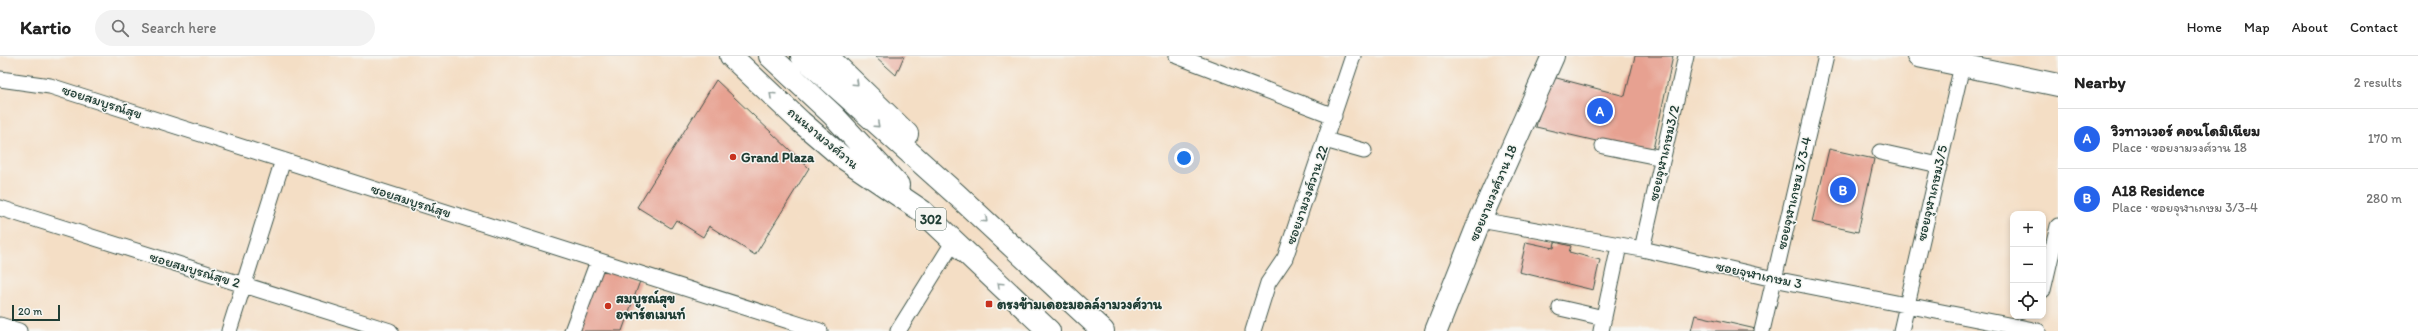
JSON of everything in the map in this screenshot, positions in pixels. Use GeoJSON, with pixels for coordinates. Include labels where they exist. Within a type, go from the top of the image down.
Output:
{"type":"FeatureCollection","features":[{"type":"Feature","properties":{"kind":"main road","name":"ถนนงามวงศ์วาน"},"geometry":{"type":"LineString","coordinates":[[731,56],[801,122],[842,157],[922,211]]}},
{"type":"Feature","properties":{"kind":"main road","name":"ถนนงามวงศ์วาน"},"geometry":{"type":"LineString","coordinates":[[770,56],[833,114],[922,211],[1049,331]]}},
{"type":"Feature","properties":{"kind":"main road","name":"302"},"geometry":{"type":"LineString","coordinates":[[802,56],[848,99],[956,194],[1103,331]]}},
{"type":"Feature","properties":{"kind":"main road","name":"302"},"geometry":{"type":"LineString","coordinates":[[827,56],[904,131],[956,194]]}},
{"type":"Feature","properties":{"kind":"main road","name":"ซอยงามวงศ์วาน 18"},"geometry":{"type":"LineString","coordinates":[[1436,331],[1480,220],[1553,56]]}},
{"type":"Feature","properties":{"kind":"main road"},"geometry":{"type":"LineString","coordinates":[[1918,56],[1963,61],[2058,85]]}},
{"type":"Feature","properties":{"kind":"street"},"geometry":{"type":"LineString","coordinates":[[1177,56],[1334,116]]}},
{"type":"Feature","properties":{"kind":"street","name":"ซอยงามวงศ์วาน 22"},"geometry":{"type":"LineString","coordinates":[[1252,331],[1268,283],[1285,258],[1353,56]]}},
{"type":"Feature","properties":{"kind":"street","name":"ซอยจุฬาเกษม3/2"},"geometry":{"type":"LineString","coordinates":[[1642,249],[1686,56]]}},
{"type":"Feature","properties":{"kind":"street","name":"ซอยจุฬาเกษม 3/3-4"},"geometry":{"type":"LineString","coordinates":[[1762,331],[1826,56]]}},
{"type":"Feature","properties":{"kind":"street","name":"ซอยจุฬาเกษม3/5"},"geometry":{"type":"LineString","coordinates":[[1901,331],[1963,61]]}},
{"type":"Feature","properties":{"kind":"street","name":"ซอยสมบูรณ์สุข"},"geometry":{"type":"LineString","coordinates":[[0,79],[50,86],[820,331]]}},
{"type":"Feature","properties":{"kind":"street"},"geometry":{"type":"LineString","coordinates":[[1325,140],[1364,151]]}},
{"type":"Feature","properties":{"kind":"street"},"geometry":{"type":"LineString","coordinates":[[1603,146],[1662,158]]}},
{"type":"Feature","properties":{"kind":"street"},"geometry":{"type":"LineString","coordinates":[[1880,152],[1939,165]]}},
{"type":"Feature","properties":{"kind":"street"},"geometry":{"type":"LineString","coordinates":[[229,331],[283,160]]}},
{"type":"Feature","properties":{"kind":"street","name":"ซอยสมบูรณ์สุข 2"},"geometry":{"type":"LineString","coordinates":[[0,208],[390,331]]}},
{"type":"Feature","properties":{"kind":"street","name":"ซอยจุฬาเกษม 3"},"geometry":{"type":"LineString","coordinates":[[1480,220],[1642,249],[1774,279],[1906,306],[2036,326]]}},
{"type":"Feature","properties":{"kind":"street"},"geometry":{"type":"LineString","coordinates":[[2045,283],[2058,226]]}},
{"type":"Feature","properties":{"kind":"street"},"geometry":{"type":"LineString","coordinates":[[898,331],[954,241]]}},
{"type":"Feature","properties":{"kind":"street"},"geometry":{"type":"LineString","coordinates":[[1560,308],[1602,324],[1619,246]]}},
{"type":"Feature","properties":{"kind":"street"},"geometry":{"type":"LineString","coordinates":[[572,331],[598,260]]}},
{"type":"Feature","properties":{"kind":"street"},"geometry":{"type":"LineString","coordinates":[[0,325],[19,331]]}},
{"type":"Feature","properties":{"kind":"building"},"geometry":{"type":"Polygon","coordinates":[[[875,56],[904,56],[896,75],[875,56]]]}},
{"type":"Feature","properties":{"kind":"building"},"geometry":{"type":"Polygon","coordinates":[[[1635,56],[1673,56],[1652,154],[1536,127],[1549,76],[1625,96],[1635,56]]]}},
{"type":"Feature","properties":{"kind":"building","name":"Grand Plaza"},"geometry":{"type":"Polygon","coordinates":[[[716,80],[809,168],[755,255],[709,226],[703,237],[676,220],[671,228],[637,207],[716,80]]]}},
{"type":"Feature","properties":{"kind":"building"},"geometry":{"type":"Polygon","coordinates":[[[1829,149],[1874,159],[1858,232],[1812,222],[1829,149]]]}},
{"type":"Feature","properties":{"kind":"building"},"geometry":{"type":"Polygon","coordinates":[[[1526,242],[1554,248],[1555,242],[1571,246],[1569,252],[1600,260],[1593,290],[1519,272],[1526,242]]]}},
{"type":"Feature","properties":{"kind":"building","name":"สมบูรณ์สุข อพาร์ตเมนท์"},"geometry":{"type":"Polygon","coordinates":[[[599,268],[640,281],[622,331],[577,331],[599,268]]]}},
{"type":"Feature","properties":{"kind":"building"},"geometry":{"type":"Polygon","coordinates":[[[1695,315],[1760,330],[1760,331],[1691,331],[1695,315]]]}},
{"type":"Feature","properties":{"kind":"place","name":"วิวทาวเวอร์ คอนโดมิเนียม"},"geometry":{"type":"Point","coordinates":[1600,111]}},
{"type":"Feature","properties":{"kind":"place","name":"Grand Plaza"},"geometry":{"type":"Point","coordinates":[733,157]}},
{"type":"Feature","properties":{"kind":"place","name":"A18 Residence"},"geometry":{"type":"Point","coordinates":[1843,190]}},
{"type":"Feature","properties":{"kind":"place","name":"ตรงข้ามเดอะมอลล์งามวงศ์วาน"},"geometry":{"type":"Point","coordinates":[989,304]}},
{"type":"Feature","properties":{"kind":"place","name":"สมบูรณ์สุข อพาร์ตเมนท์"},"geometry":{"type":"Point","coordinates":[608,306]}}]}
